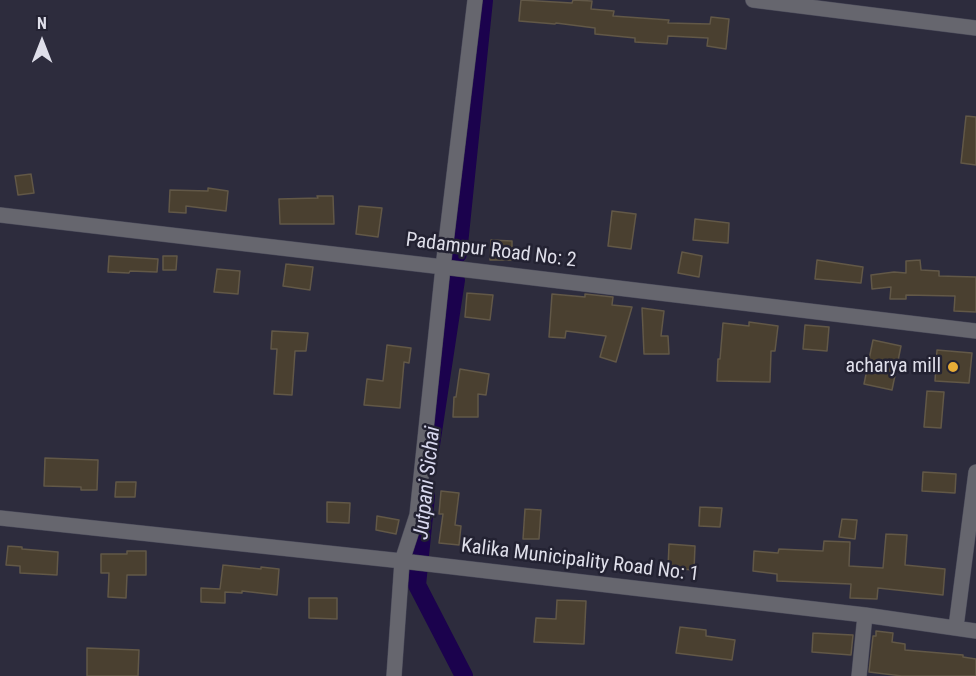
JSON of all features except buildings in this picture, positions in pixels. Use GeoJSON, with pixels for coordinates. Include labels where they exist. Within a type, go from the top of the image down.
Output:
{"type":"FeatureCollection","features":[{"type":"Feature","properties":{"kind":"street"},"geometry":{"type":"LineString","coordinates":[[394,676],[402,561],[417,515],[443,267],[475,0]]}},
{"type":"Feature","properties":{"kind":"street"},"geometry":{"type":"LineString","coordinates":[[753,0],[976,28]]}},
{"type":"Feature","properties":{"kind":"street","name":"Padampur Road No: 2"},"geometry":{"type":"LineString","coordinates":[[0,215],[976,331]]}},
{"type":"Feature","properties":{"kind":"street"},"geometry":{"type":"LineString","coordinates":[[956,627],[976,472]]}},
{"type":"Feature","properties":{"kind":"street","name":"Kalika Municipality Road No: 1"},"geometry":{"type":"LineString","coordinates":[[0,518],[402,561],[865,615],[976,631]]}},
{"type":"Feature","properties":{"kind":"street"},"geometry":{"type":"LineString","coordinates":[[860,676],[865,615]]}},
{"type":"Feature","properties":{"kind":"waterway","name":"Jutpani Sichai"},"geometry":{"type":"LineString","coordinates":[[458,254],[484,0]]}},
{"type":"Feature","properties":{"kind":"waterway","name":"Jutpani Sichai"},"geometry":{"type":"LineString","coordinates":[[431,445],[456,280]]}},
{"type":"Feature","properties":{"kind":"waterway","name":"Jutpani Sichai"},"geometry":{"type":"LineString","coordinates":[[426,496],[417,585],[464,676]]}},
{"type":"Feature","properties":{"kind":"place","name":"acharya mill"},"geometry":{"type":"Point","coordinates":[953,367]}}]}
